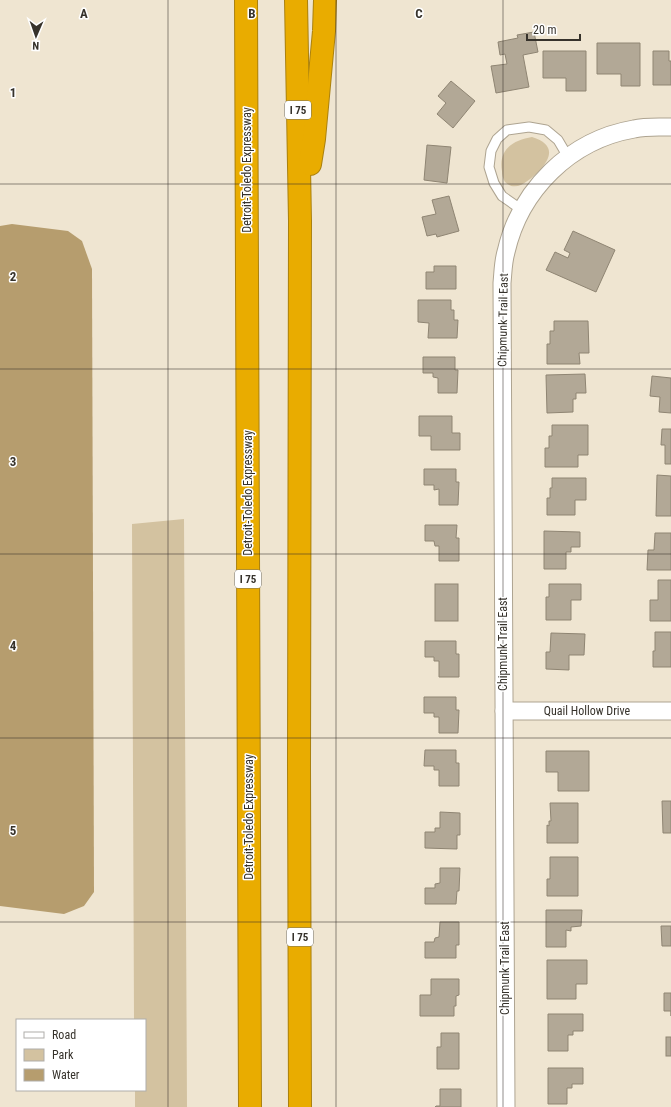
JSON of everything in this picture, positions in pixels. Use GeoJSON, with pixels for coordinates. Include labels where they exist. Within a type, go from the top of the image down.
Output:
{"type":"FeatureCollection","features":[{"type":"Feature","properties":{"kind":"highway","name":"Detroit-Toledo Expressway"},"geometry":{"type":"LineString","coordinates":[[246,0],[250,1107]]}},
{"type":"Feature","properties":{"kind":"highway","name":"I 75"},"geometry":{"type":"LineString","coordinates":[[296,0],[300,221],[300,1107]]}},
{"type":"Feature","properties":{"kind":"highway"},"geometry":{"type":"LineString","coordinates":[[300,221],[314,139],[324,31],[325,0]]}},
{"type":"Feature","properties":{"kind":"street","name":"Chipmunk Trail East"},"geometry":{"type":"LineString","coordinates":[[506,1107],[502,283],[505,254],[513,228],[536,188],[542,179],[568,157],[587,145],[617,132],[635,128],[671,127]]}},
{"type":"Feature","properties":{"kind":"street","name":"Quail Hollow Drive"},"geometry":{"type":"LineString","coordinates":[[504,711],[671,711]]}},
{"type":"Feature","properties":{"kind":"lane"},"geometry":{"type":"LineString","coordinates":[[522,210],[502,196],[494,183],[489,167],[491,151],[497,139],[507,130],[529,127],[546,130],[558,140],[568,157]]}},
{"type":"Feature","properties":{"kind":"green space"},"geometry":{"type":"Polygon","coordinates":[[[532,137],[544,143],[548,147],[549,155],[547,160],[544,166],[524,184],[519,186],[510,185],[505,182],[503,178],[501,163],[502,157],[505,151],[514,143],[525,138],[532,137]]]}},
{"type":"Feature","properties":{"kind":"green space"},"geometry":{"type":"Polygon","coordinates":[[[184,519],[187,1107],[135,1107],[135,1091],[146,1091],[146,1019],[134,1019],[132,524],[184,519]]]}},
{"type":"Feature","properties":{"kind":"water"},"geometry":{"type":"Polygon","coordinates":[[[12,224],[68,231],[82,241],[92,269],[94,892],[84,906],[64,914],[0,906],[0,226],[12,224]]]}},
{"type":"Feature","properties":{"kind":"building"},"geometry":{"type":"Polygon","coordinates":[[[534,32],[538,52],[523,55],[529,87],[496,93],[491,66],[507,64],[505,54],[500,55],[498,42],[518,38],[517,35],[534,32]]]}},
{"type":"Feature","properties":{"kind":"building"},"geometry":{"type":"Polygon","coordinates":[[[597,43],[640,43],[640,86],[621,86],[621,74],[597,74],[597,43]]]}},
{"type":"Feature","properties":{"kind":"building"},"geometry":{"type":"Polygon","coordinates":[[[543,51],[586,51],[586,91],[566,91],[566,78],[543,78],[543,51]]]}},
{"type":"Feature","properties":{"kind":"building"},"geometry":{"type":"Polygon","coordinates":[[[653,51],[669,51],[669,61],[671,61],[671,85],[653,85],[653,51]]]}},
{"type":"Feature","properties":{"kind":"building"},"geometry":{"type":"Polygon","coordinates":[[[451,81],[475,101],[453,128],[437,114],[446,103],[438,96],[451,81]]]}},
{"type":"Feature","properties":{"kind":"building"},"geometry":{"type":"Polygon","coordinates":[[[427,145],[451,147],[447,183],[424,180],[427,145]]]}},
{"type":"Feature","properties":{"kind":"building"},"geometry":{"type":"Polygon","coordinates":[[[449,196],[459,231],[437,237],[436,234],[427,236],[422,217],[436,214],[432,200],[449,196]]]}},
{"type":"Feature","properties":{"kind":"building"},"geometry":{"type":"Polygon","coordinates":[[[573,231],[615,250],[596,292],[546,270],[555,252],[568,258],[570,253],[564,250],[573,231]]]}},
{"type":"Feature","properties":{"kind":"building"},"geometry":{"type":"Polygon","coordinates":[[[434,266],[456,266],[456,289],[426,289],[426,272],[434,272],[434,266]]]}},
{"type":"Feature","properties":{"kind":"building"},"geometry":{"type":"Polygon","coordinates":[[[418,300],[451,300],[451,310],[454,310],[454,320],[458,320],[457,338],[428,338],[429,323],[418,322],[418,300]]]}},
{"type":"Feature","properties":{"kind":"building"},"geometry":{"type":"Polygon","coordinates":[[[554,321],[588,321],[589,353],[579,353],[580,364],[547,364],[547,344],[550,344],[550,331],[554,331],[554,321]]]}},
{"type":"Feature","properties":{"kind":"building"},"geometry":{"type":"Polygon","coordinates":[[[423,357],[455,357],[455,370],[458,370],[457,393],[438,393],[438,378],[433,377],[433,373],[423,373],[423,357]]]}},
{"type":"Feature","properties":{"kind":"building"},"geometry":{"type":"Polygon","coordinates":[[[585,374],[586,393],[576,393],[576,399],[573,399],[573,412],[547,413],[546,375],[585,374]]]}},
{"type":"Feature","properties":{"kind":"building"},"geometry":{"type":"Polygon","coordinates":[[[652,376],[671,378],[671,413],[659,412],[660,397],[650,396],[652,376]]]}},
{"type":"Feature","properties":{"kind":"building"},"geometry":{"type":"Polygon","coordinates":[[[419,416],[452,416],[452,433],[460,433],[460,450],[431,450],[431,436],[419,436],[419,416]]]}},
{"type":"Feature","properties":{"kind":"building"},"geometry":{"type":"Polygon","coordinates":[[[552,425],[588,425],[588,455],[578,455],[578,467],[545,467],[545,448],[549,448],[549,436],[552,436],[552,425]]]}},
{"type":"Feature","properties":{"kind":"building"},"geometry":{"type":"Polygon","coordinates":[[[662,429],[671,429],[671,464],[665,464],[665,445],[661,445],[662,429]]]}},
{"type":"Feature","properties":{"kind":"building"},"geometry":{"type":"Polygon","coordinates":[[[424,469],[456,469],[456,482],[459,482],[458,505],[439,505],[439,489],[434,490],[434,485],[424,485],[424,469]]]}},
{"type":"Feature","properties":{"kind":"building"},"geometry":{"type":"Polygon","coordinates":[[[657,475],[671,476],[671,516],[656,516],[657,475]]]}},
{"type":"Feature","properties":{"kind":"building"},"geometry":{"type":"Polygon","coordinates":[[[552,478],[586,478],[586,500],[575,500],[575,515],[547,515],[547,498],[550,498],[552,478]]]}},
{"type":"Feature","properties":{"kind":"building"},"geometry":{"type":"Polygon","coordinates":[[[425,525],[457,525],[456,538],[459,538],[459,561],[439,561],[439,546],[435,546],[434,541],[425,541],[425,525]]]}},
{"type":"Feature","properties":{"kind":"building"},"geometry":{"type":"Polygon","coordinates":[[[544,531],[580,532],[580,547],[571,547],[571,552],[566,552],[566,569],[544,569],[544,531]]]}},
{"type":"Feature","properties":{"kind":"building"},"geometry":{"type":"Polygon","coordinates":[[[655,533],[671,533],[671,570],[647,570],[648,550],[654,550],[655,533]]]}},
{"type":"Feature","properties":{"kind":"building"},"geometry":{"type":"Polygon","coordinates":[[[658,580],[671,580],[671,621],[650,621],[650,600],[658,600],[658,580]]]}},
{"type":"Feature","properties":{"kind":"building"},"geometry":{"type":"Polygon","coordinates":[[[435,584],[458,584],[458,621],[435,621],[435,584]]]}},
{"type":"Feature","properties":{"kind":"building"},"geometry":{"type":"Polygon","coordinates":[[[549,584],[581,584],[581,600],[571,600],[571,620],[546,620],[546,597],[549,597],[549,584]]]}},
{"type":"Feature","properties":{"kind":"building"},"geometry":{"type":"Polygon","coordinates":[[[655,632],[671,632],[671,667],[653,667],[655,632]]]}},
{"type":"Feature","properties":{"kind":"building"},"geometry":{"type":"Polygon","coordinates":[[[551,633],[585,634],[584,655],[569,655],[569,670],[546,669],[546,652],[550,652],[551,633]]]}},
{"type":"Feature","properties":{"kind":"building"},"geometry":{"type":"Polygon","coordinates":[[[425,641],[456,641],[456,654],[459,654],[459,677],[439,677],[439,661],[434,661],[434,657],[425,657],[425,641]]]}},
{"type":"Feature","properties":{"kind":"building"},"geometry":{"type":"Polygon","coordinates":[[[424,697],[456,697],[456,710],[459,710],[458,733],[439,733],[439,717],[434,717],[434,713],[424,713],[424,697]]]}},
{"type":"Feature","properties":{"kind":"building"},"geometry":{"type":"Polygon","coordinates":[[[425,750],[456,750],[456,763],[459,763],[459,786],[439,786],[439,770],[434,770],[434,766],[424,766],[425,750]]]}},
{"type":"Feature","properties":{"kind":"building"},"geometry":{"type":"Polygon","coordinates":[[[546,751],[589,751],[589,791],[558,791],[558,772],[546,772],[546,751]]]}},
{"type":"Feature","properties":{"kind":"building"},"geometry":{"type":"Polygon","coordinates":[[[662,801],[671,801],[671,833],[663,833],[662,801]]]}},
{"type":"Feature","properties":{"kind":"building"},"geometry":{"type":"Polygon","coordinates":[[[550,803],[578,803],[578,843],[547,843],[547,825],[549,826],[549,821],[551,821],[550,803]]]}},
{"type":"Feature","properties":{"kind":"building"},"geometry":{"type":"Polygon","coordinates":[[[440,812],[460,813],[460,835],[457,835],[457,849],[425,848],[425,832],[435,832],[435,828],[440,828],[440,812]]]}},
{"type":"Feature","properties":{"kind":"building"},"geometry":{"type":"Polygon","coordinates":[[[550,857],[578,857],[578,896],[547,896],[547,879],[550,879],[550,857]]]}},
{"type":"Feature","properties":{"kind":"building"},"geometry":{"type":"Polygon","coordinates":[[[440,868],[460,868],[459,891],[457,891],[456,904],[425,904],[425,888],[435,888],[435,884],[440,883],[440,868]]]}},
{"type":"Feature","properties":{"kind":"building"},"geometry":{"type":"Polygon","coordinates":[[[546,910],[582,910],[581,926],[571,927],[571,931],[566,930],[566,947],[546,947],[546,910]]]}},
{"type":"Feature","properties":{"kind":"building"},"geometry":{"type":"Polygon","coordinates":[[[440,922],[459,922],[459,945],[456,945],[456,958],[425,958],[425,942],[434,942],[435,938],[439,937],[440,922]]]}},
{"type":"Feature","properties":{"kind":"building"},"geometry":{"type":"Polygon","coordinates":[[[661,926],[671,926],[671,946],[662,946],[661,926]]]}},
{"type":"Feature","properties":{"kind":"building"},"geometry":{"type":"Polygon","coordinates":[[[547,960],[587,960],[587,984],[576,984],[576,999],[547,999],[547,960]]]}},
{"type":"Feature","properties":{"kind":"building"},"geometry":{"type":"Polygon","coordinates":[[[431,979],[459,979],[459,995],[456,996],[454,1016],[420,1016],[420,995],[431,995],[431,979]]]}},
{"type":"Feature","properties":{"kind":"building"},"geometry":{"type":"Polygon","coordinates":[[[664,993],[671,993],[671,1011],[664,1011],[664,993]]]}},
{"type":"Feature","properties":{"kind":"building"},"geometry":{"type":"Polygon","coordinates":[[[548,1014],[583,1014],[583,1031],[573,1031],[573,1035],[568,1035],[568,1051],[548,1051],[548,1014]]]}},
{"type":"Feature","properties":{"kind":"building"},"geometry":{"type":"Polygon","coordinates":[[[441,1033],[459,1033],[459,1069],[437,1069],[437,1047],[441,1047],[441,1033]]]}},
{"type":"Feature","properties":{"kind":"building"},"geometry":{"type":"Polygon","coordinates":[[[666,1037],[671,1037],[671,1056],[666,1056],[666,1037]]]}},
{"type":"Feature","properties":{"kind":"building"},"geometry":{"type":"Polygon","coordinates":[[[548,1068],[583,1068],[583,1084],[572,1084],[572,1088],[567,1088],[567,1104],[548,1104],[548,1068]]]}},
{"type":"Feature","properties":{"kind":"building"},"geometry":{"type":"Polygon","coordinates":[[[440,1089],[461,1089],[461,1107],[435,1107],[440,1106],[440,1089]]]}}]}
